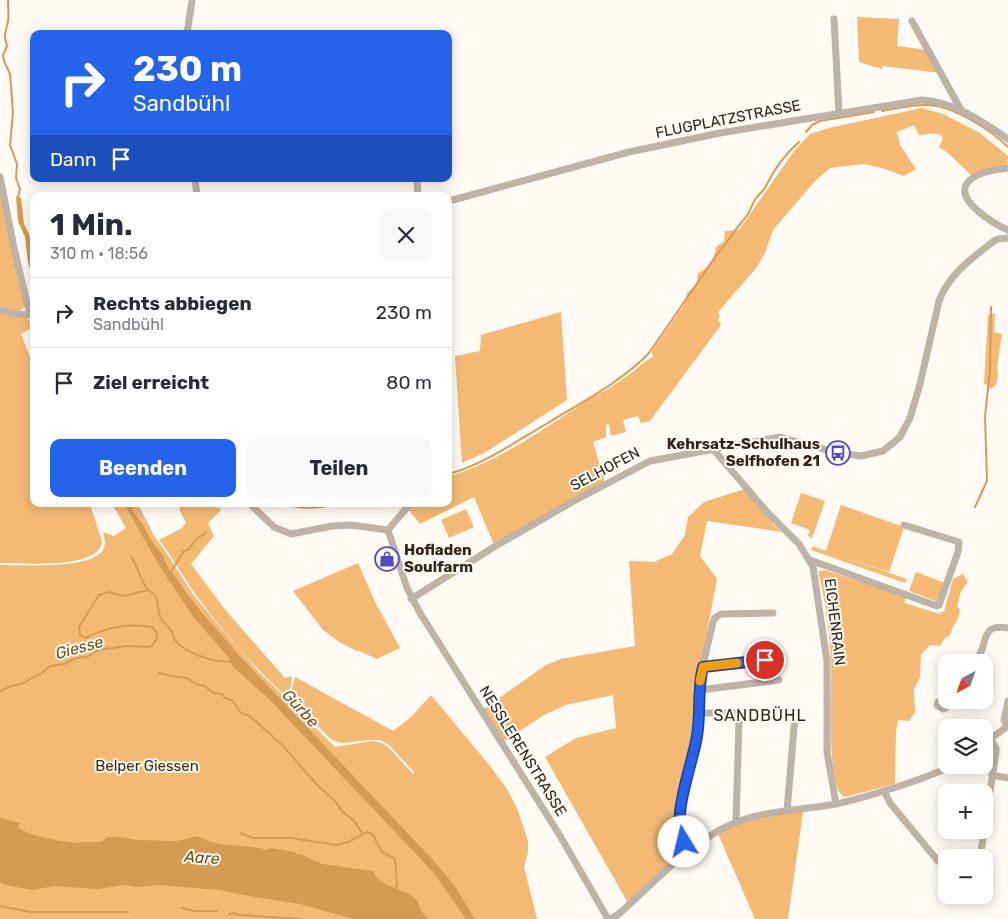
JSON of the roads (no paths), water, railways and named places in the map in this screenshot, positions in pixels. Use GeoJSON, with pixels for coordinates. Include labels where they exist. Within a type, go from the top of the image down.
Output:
{"type":"FeatureCollection","features":[{"type":"Feature","properties":{"kind":"street"},"geometry":{"type":"LineString","coordinates":[[188,30],[192,0]]}},
{"type":"Feature","properties":{"kind":"street"},"geometry":{"type":"LineString","coordinates":[[834,19],[839,113]]}},
{"type":"Feature","properties":{"kind":"street"},"geometry":{"type":"LineString","coordinates":[[912,21],[961,110]]}},
{"type":"Feature","properties":{"kind":"street","name":"FLUGPLATZSTRASSE"},"geometry":{"type":"LineString","coordinates":[[452,200],[629,152],[720,133],[922,100],[941,102],[961,110],[1008,139]]}},
{"type":"Feature","properties":{"kind":"street"},"geometry":{"type":"LineString","coordinates":[[1008,168],[989,171],[974,178],[965,186],[964,191],[978,212],[990,221],[1008,230]]}},
{"type":"Feature","properties":{"kind":"street"},"geometry":{"type":"LineString","coordinates":[[0,177],[14,248],[30,308]]}},
{"type":"Feature","properties":{"kind":"street","name":"SELHOFEN"},"geometry":{"type":"LineString","coordinates":[[412,599],[494,547],[646,462],[780,437],[832,452],[860,456],[876,454],[890,447],[905,429],[914,407],[943,291],[950,280],[970,260],[994,241],[1008,238]]}},
{"type":"Feature","properties":{"kind":"street"},"geometry":{"type":"LineString","coordinates":[[0,310],[30,315]]}},
{"type":"Feature","properties":{"kind":"street","name":"EICHENRAIN"},"geometry":{"type":"LineString","coordinates":[[713,449],[772,517],[799,544],[810,560],[815,575],[827,662],[827,752],[836,804]]}},
{"type":"Feature","properties":{"kind":"street"},"geometry":{"type":"LineString","coordinates":[[253,507],[274,526],[291,534],[332,526],[350,525],[388,530]]}},
{"type":"Feature","properties":{"kind":"street"},"geometry":{"type":"LineString","coordinates":[[388,530],[407,507]]}},
{"type":"Feature","properties":{"kind":"street"},"geometry":{"type":"LineString","coordinates":[[810,560],[936,606],[939,605],[958,552],[959,542],[904,525]]}},
{"type":"Feature","properties":{"kind":"street"},"geometry":{"type":"LineString","coordinates":[[388,530],[399,568],[412,599]]}},
{"type":"Feature","properties":{"kind":"street","name":"NESSLERENSTRASSE"},"geometry":{"type":"LineString","coordinates":[[412,599],[439,645],[559,834],[609,919]]}},
{"type":"Feature","properties":{"kind":"street"},"geometry":{"type":"LineString","coordinates":[[690,850],[681,838],[681,805],[697,736],[700,678],[713,622],[721,614],[773,613]]}},
{"type":"Feature","properties":{"kind":"street"},"geometry":{"type":"LineString","coordinates":[[980,654],[988,631],[995,628],[1008,628]]}},
{"type":"Feature","properties":{"kind":"street"},"geometry":{"type":"LineString","coordinates":[[703,667],[769,659]]}},
{"type":"Feature","properties":{"kind":"street"},"geometry":{"type":"LineString","coordinates":[[700,690],[779,680]]}},
{"type":"Feature","properties":{"kind":"street"},"geometry":{"type":"LineString","coordinates":[[993,736],[1008,726],[1004,720],[1008,701]]}},
{"type":"Feature","properties":{"kind":"street"},"geometry":{"type":"LineString","coordinates":[[699,712],[734,714],[739,721],[736,822]]}},
{"type":"Feature","properties":{"kind":"street"},"geometry":{"type":"LineString","coordinates":[[786,811],[795,716]]}},
{"type":"Feature","properties":{"kind":"street"},"geometry":{"type":"LineString","coordinates":[[993,745],[996,748],[996,752],[993,769]]}},
{"type":"Feature","properties":{"kind":"street"},"geometry":{"type":"LineString","coordinates":[[609,919],[620,913],[690,850],[719,830],[736,822],[755,816],[836,804],[884,791],[938,772]]}},
{"type":"Feature","properties":{"kind":"street"},"geometry":{"type":"LineString","coordinates":[[981,849],[992,775],[1008,778]]}},
{"type":"Feature","properties":{"kind":"street"},"geometry":{"type":"LineString","coordinates":[[884,791],[890,803],[938,861]]}},
{"type":"Feature","properties":{"kind":"water"},"geometry":{"type":"Polygon","coordinates":[[[16,196],[21,198],[24,224],[29,234],[30,269],[25,237],[18,221],[16,196]]]}},
{"type":"Feature","properties":{"kind":"water"},"geometry":{"type":"Polygon","coordinates":[[[126,507],[132,507],[150,538],[163,555],[167,565],[201,612],[233,649],[434,861],[455,886],[475,919],[466,919],[433,872],[268,698],[232,666],[229,658],[194,618],[158,564],[126,507]]]}},
{"type":"Feature","properties":{"kind":"water","name":"Aare"},"geometry":{"type":"Polygon","coordinates":[[[0,818],[20,823],[18,827],[38,836],[77,843],[102,842],[107,837],[177,841],[198,836],[214,843],[295,852],[297,855],[300,854],[322,864],[373,871],[377,877],[388,885],[413,897],[428,919],[353,919],[300,904],[219,890],[159,885],[136,887],[125,885],[97,889],[54,886],[33,890],[5,885],[0,882],[0,818]]]}},
{"type":"Feature","properties":{"kind":"waterway","name":"Gürbe"},"geometry":{"type":"LineString","coordinates":[[8,0],[8,19],[5,35],[7,46],[3,55],[10,74],[13,113],[10,145],[17,164],[16,178],[20,189],[18,198]]}},
{"type":"Feature","properties":{"kind":"waterway"},"geometry":{"type":"LineString","coordinates":[[882,111],[917,105],[939,106],[971,120],[992,133],[1008,147]]}},
{"type":"Feature","properties":{"kind":"waterway"},"geometry":{"type":"LineString","coordinates":[[806,132],[812,125],[820,121],[874,112]]}},
{"type":"Feature","properties":{"kind":"waterway"},"geometry":{"type":"LineString","coordinates":[[452,473],[500,452],[601,391],[649,353],[718,253],[748,214],[754,201],[765,188],[780,163],[799,142]]}},
{"type":"Feature","properties":{"kind":"waterway"},"geometry":{"type":"LineString","coordinates":[[975,507],[987,481],[985,416],[990,371],[991,307]]}},
{"type":"Feature","properties":{"kind":"waterway"},"geometry":{"type":"LineString","coordinates":[[297,507],[322,507]]}},
{"type":"Feature","properties":{"kind":"waterway"},"geometry":{"type":"LineString","coordinates":[[172,570],[184,551],[189,549],[196,539],[206,533]]}},
{"type":"Feature","properties":{"kind":"waterway"},"geometry":{"type":"LineString","coordinates":[[131,556],[148,590]]}},
{"type":"Feature","properties":{"kind":"waterway","name":"Giesse"},"geometry":{"type":"LineString","coordinates":[[0,691],[26,682],[41,674],[50,666],[64,664],[76,658],[87,657],[98,650],[127,646],[152,646],[157,636],[152,627],[127,626],[102,631],[86,638],[80,635],[79,627],[99,595],[109,592],[123,596],[148,590],[157,600],[163,622],[171,630],[175,640],[180,645],[193,653],[210,659],[232,661]]}},
{"type":"Feature","properties":{"kind":"waterway"},"geometry":{"type":"LineString","coordinates":[[159,673],[187,678],[196,684],[205,686],[213,693],[222,694],[225,698],[233,701],[240,712],[251,717],[282,745],[319,787],[355,822],[362,833]]}},
{"type":"Feature","properties":{"kind":"waterway"},"geometry":{"type":"LineString","coordinates":[[241,833],[252,838],[291,838],[337,845],[348,842],[367,832],[373,835],[382,852],[395,859],[397,885],[395,889]]}},
{"type":"Feature","properties":{"kind":"waterway"},"geometry":{"type":"LineString","coordinates":[[0,906],[31,912],[128,912]]}},
{"type":"Feature","properties":{"kind":"waterway"},"geometry":{"type":"LineString","coordinates":[[182,908],[194,911],[217,911]]}},
{"type":"Feature","properties":{"kind":"waterway"},"geometry":{"type":"LineString","coordinates":[[229,914],[300,919]]}},
{"type":"Feature","properties":{"kind":"place","name":"Kehrsatz-Schulhaus Selfhofen 21"},"geometry":{"type":"Point","coordinates":[838,453]}},
{"type":"Feature","properties":{"kind":"place","name":"Hofladen Soulfarm"},"geometry":{"type":"Point","coordinates":[387,559]}},
{"type":"Feature","properties":{"kind":"district","name":"SANDBÜHL"},"geometry":{"type":"Point","coordinates":[760,715]}},
{"type":"Feature","properties":{"kind":"park label","name":"Belper Giessen"},"geometry":{"type":"Point","coordinates":[147,766]}}]}
